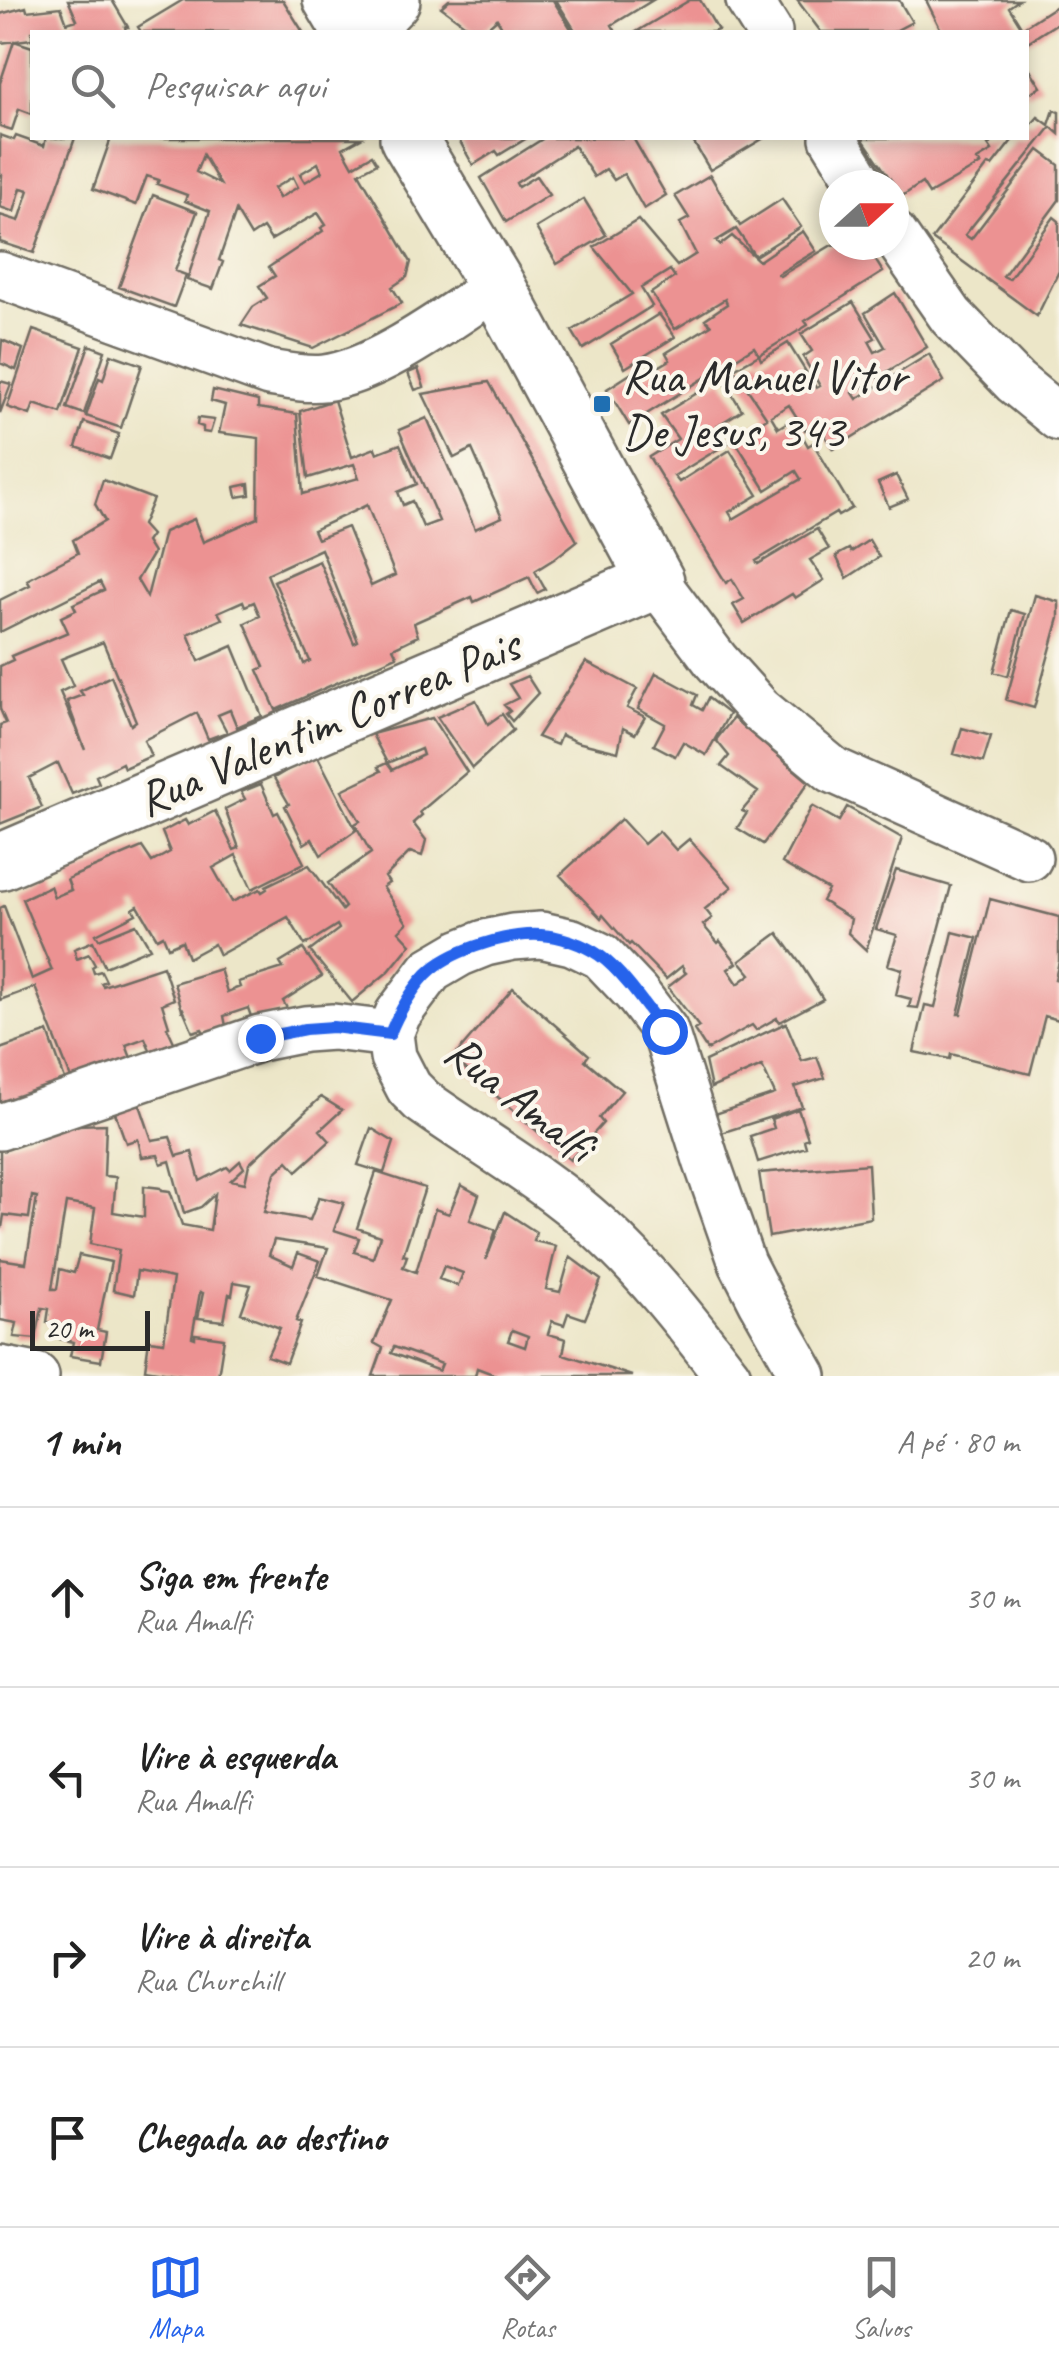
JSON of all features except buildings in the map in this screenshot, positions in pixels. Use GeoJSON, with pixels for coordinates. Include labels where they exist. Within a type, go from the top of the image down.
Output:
{"type":"FeatureCollection","features":[{"type":"Feature","properties":{"kind":"street"},"geometry":{"type":"LineString","coordinates":[[326,0],[344,30]]}},
{"type":"Feature","properties":{"kind":"street"},"geometry":{"type":"LineString","coordinates":[[364,30],[392,0]]}},
{"type":"Feature","properties":{"kind":"street"},"geometry":{"type":"LineString","coordinates":[[750,0],[768,30]]}},
{"type":"Feature","properties":{"kind":"street"},"geometry":{"type":"LineString","coordinates":[[409,140],[497,286],[656,581],[716,662],[760,710],[834,770],[1029,858]]}},
{"type":"Feature","properties":{"kind":"street"},"geometry":{"type":"LineString","coordinates":[[834,140],[853,170]]}},
{"type":"Feature","properties":{"kind":"street"},"geometry":{"type":"LineString","coordinates":[[909,256],[951,316],[1014,382],[1059,418]]}},
{"type":"Feature","properties":{"kind":"street"},"geometry":{"type":"LineString","coordinates":[[0,274],[270,373],[324,378],[355,371],[388,355],[497,286]]}},
{"type":"Feature","properties":{"kind":"street","name":"Rua Valentim Correa Pais"},"geometry":{"type":"LineString","coordinates":[[0,862],[656,581]]}},
{"type":"Feature","properties":{"kind":"street","name":"Rua Amalfi"},"geometry":{"type":"LineString","coordinates":[[728,1376],[658,1287],[596,1224],[408,1088],[393,1057],[390,1034],[398,1014],[431,970],[485,943],[541,935],[572,942],[600,956],[636,993],[664,1031],[742,1263],[804,1376]]}},
{"type":"Feature","properties":{"kind":"street"},"geometry":{"type":"LineString","coordinates":[[0,1128],[260,1038],[333,1027],[390,1034]]}},
{"type":"Feature","properties":{"kind":"street"},"geometry":{"type":"LineString","coordinates":[[0,1369],[36,1376]]}},
{"type":"Feature","properties":{"kind":"place","name":"Rua Manuel Vitor De Jesus, 343"},"geometry":{"type":"Point","coordinates":[602,404]}},
{"type":"Feature","properties":{"kind":"route"},"geometry":{"type":"LineString","coordinates":[[260,1038],[333,1027],[390,1034],[398,1014],[431,970],[485,943],[541,935],[572,942],[600,956],[636,993],[664,1031]]}}]}
